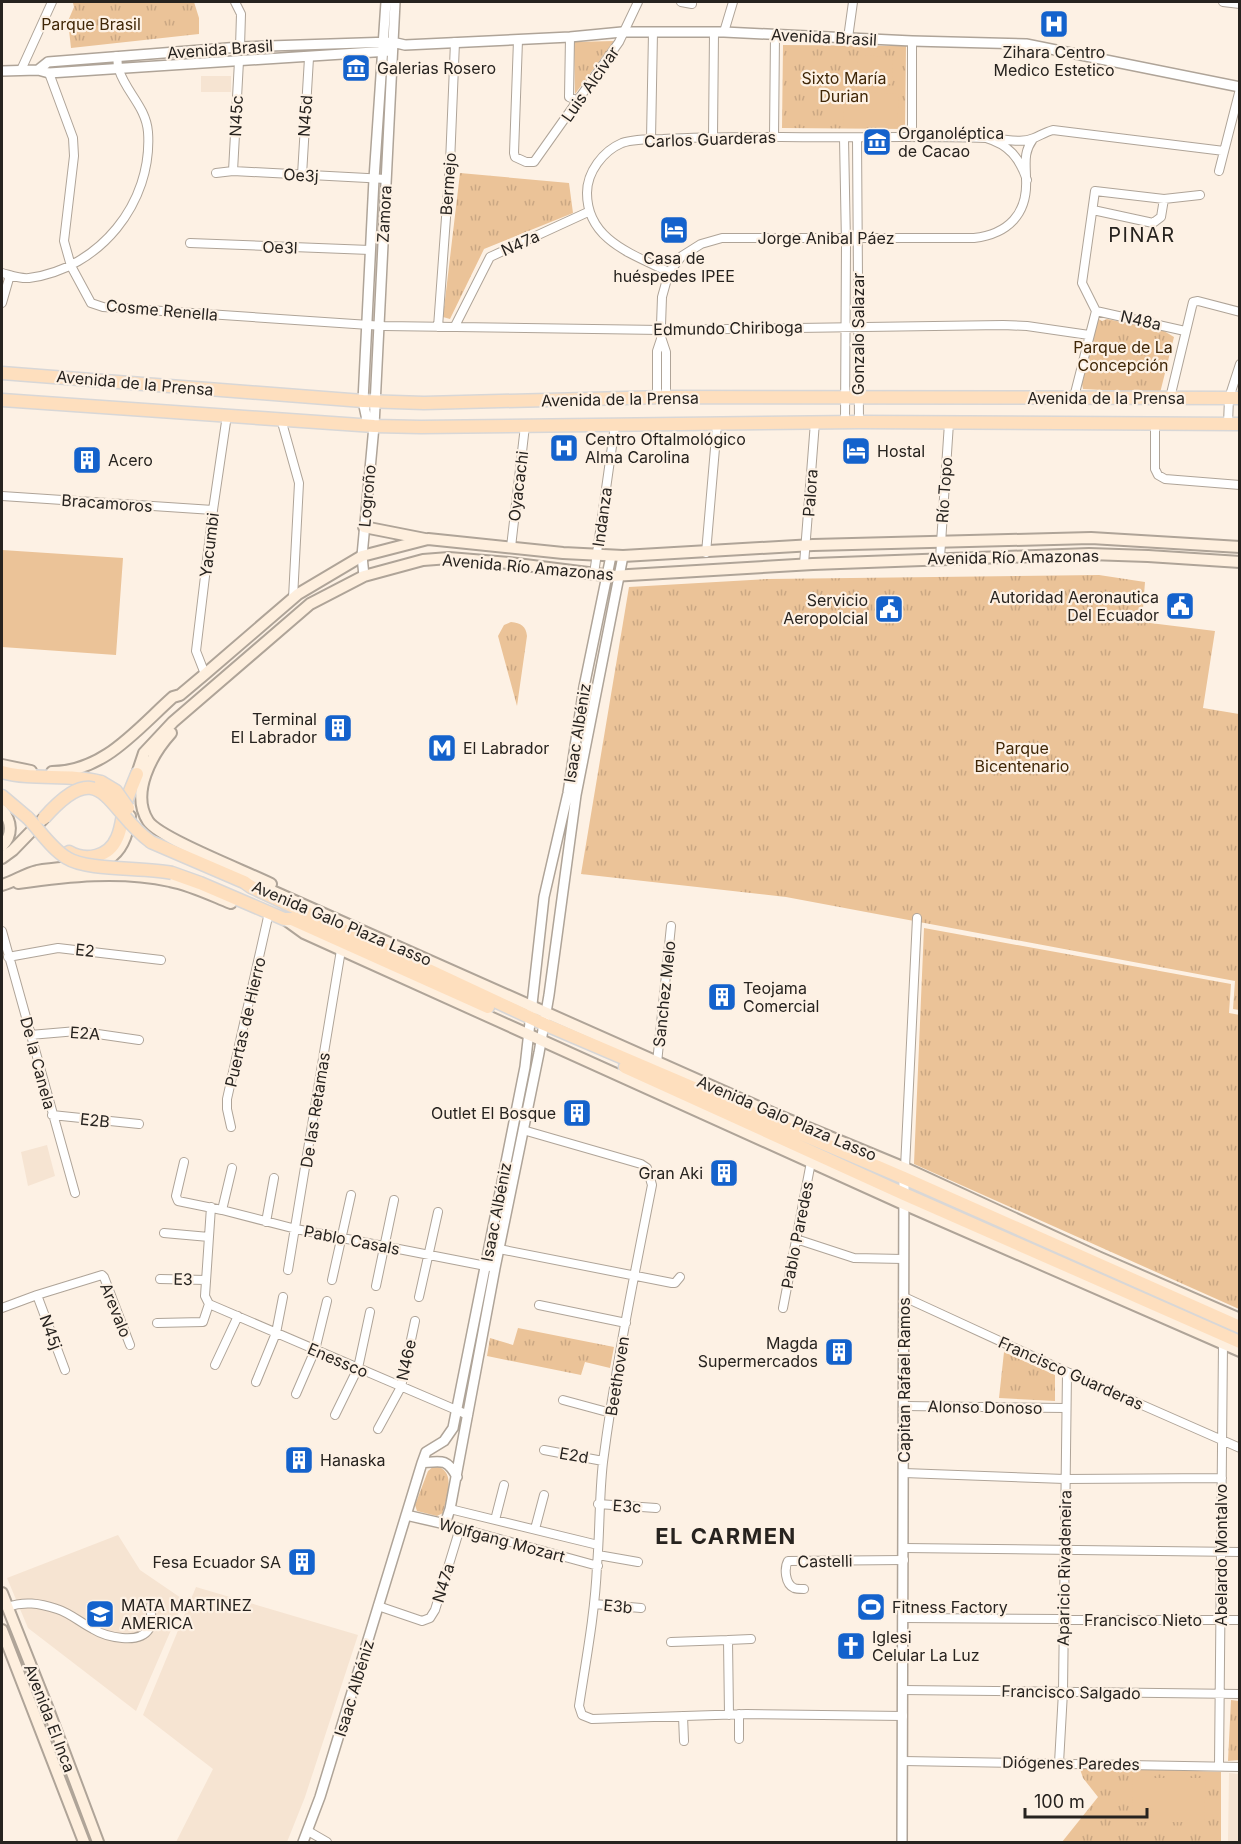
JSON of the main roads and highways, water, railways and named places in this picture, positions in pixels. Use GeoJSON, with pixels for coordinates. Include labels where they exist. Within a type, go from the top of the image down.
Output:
{"type":"FeatureCollection","features":[{"type":"Feature","properties":{"kind":"main road","name":"Avenida de la Prensa"},"geometry":{"type":"LineString","coordinates":[[2,373],[368,401],[424,403],[662,398],[1234,398]]}},
{"type":"Feature","properties":{"kind":"main road","name":"Avenida de la Prensa"},"geometry":{"type":"LineString","coordinates":[[2,400],[370,423],[525,426],[815,422],[1234,424]]}},
{"type":"Feature","properties":{"kind":"main road"},"geometry":{"type":"LineString","coordinates":[[364,527],[428,539]]}},
{"type":"Feature","properties":{"kind":"main road","name":"Avenida Río Amazonas"},"geometry":{"type":"LineString","coordinates":[[2,765],[22,770],[56,772],[78,770],[90,765],[117,748],[173,697],[180,695],[293,598],[362,556],[428,539],[563,554],[611,556],[706,553],[806,546],[1091,538],[1239,548]]}},
{"type":"Feature","properties":{"kind":"main road"},"geometry":{"type":"LineString","coordinates":[[1148,542],[1149,556]]}},
{"type":"Feature","properties":{"kind":"main road","name":"Avenida Río Amazonas"},"geometry":{"type":"LineString","coordinates":[[4,884],[34,872],[95,864],[114,856],[122,847],[128,832],[136,774],[144,753],[151,745],[200,697],[217,685],[309,604],[364,576],[401,565],[449,558],[619,576],[804,564],[1089,554],[1239,562]]}},
{"type":"Feature","properties":{"kind":"main road"},"geometry":{"type":"LineString","coordinates":[[217,685],[163,743],[154,758],[142,788],[143,810],[148,822],[164,835],[277,887],[291,898]]}},
{"type":"Feature","properties":{"kind":"main road"},"geometry":{"type":"LineString","coordinates":[[2,772],[25,777],[90,780],[110,787],[118,794],[151,842]]}},
{"type":"Feature","properties":{"kind":"main road"},"geometry":{"type":"LineString","coordinates":[[2,796],[46,830],[69,852],[78,856],[92,857],[101,855],[114,845],[136,774]]}},
{"type":"Feature","properties":{"kind":"main road"},"geometry":{"type":"LineString","coordinates":[[2,858],[13,850],[71,792],[93,789],[112,800],[131,825],[151,842],[244,882]]}},
{"type":"Feature","properties":{"kind":"main road"},"geometry":{"type":"LineString","coordinates":[[2,810],[8,818],[10,828],[2,846]]}},
{"type":"Feature","properties":{"kind":"main road"},"geometry":{"type":"LineString","coordinates":[[28,818],[59,852],[74,862],[172,873],[284,919]]}},
{"type":"Feature","properties":{"kind":"main road"},"geometry":{"type":"LineString","coordinates":[[4,884],[70,876],[150,877],[196,888],[304,933]]}},
{"type":"Feature","properties":{"kind":"main road","name":"Avenida Galo Plaza Lasso"},"geometry":{"type":"LineString","coordinates":[[244,882],[253,882],[291,898],[531,1022]]}},
{"type":"Feature","properties":{"kind":"main road","name":"Avenida Galo Plaza Lasso"},"geometry":{"type":"LineString","coordinates":[[244,882],[531,1022]]}},
{"type":"Feature","properties":{"kind":"main road","name":"Avenida Galo Plaza Lasso"},"geometry":{"type":"LineString","coordinates":[[284,919],[304,933],[341,950],[544,1027],[904,1173],[1239,1319]]}},
{"type":"Feature","properties":{"kind":"main road","name":"Avenida Galo Plaza Lasso"},"geometry":{"type":"LineString","coordinates":[[284,919],[291,919],[325,933],[531,1022],[657,1063],[772,1113],[1239,1327]]}},
{"type":"Feature","properties":{"kind":"main road","name":"Avenida Galo Plaza Lasso"},"geometry":{"type":"LineString","coordinates":[[544,1027],[811,1162],[904,1199],[1239,1342]]}},
{"type":"Feature","properties":{"kind":"main road","name":"Avenida Galo Plaza Lasso"},"geometry":{"type":"LineString","coordinates":[[544,1027],[904,1199],[1239,1351]]}},
{"type":"Feature","properties":{"kind":"main road","name":"Avenida El Inca"},"geometry":{"type":"LineString","coordinates":[[2,1593],[7,1607],[6,1620],[48,1709],[99,1841]]}},
{"type":"Feature","properties":{"kind":"main road","name":"Avenida El Inca"},"geometry":{"type":"LineString","coordinates":[[2,1630],[84,1842]]}},
{"type":"Feature","properties":{"kind":"place","name":"Zihara Centro Medico Estetico"},"geometry":{"type":"Point","coordinates":[1054,24]}},
{"type":"Feature","properties":{"kind":"place","name":"Galerias Rosero"},"geometry":{"type":"Point","coordinates":[356,68]}},
{"type":"Feature","properties":{"kind":"place","name":"Organoléptica de Cacao"},"geometry":{"type":"Point","coordinates":[877,142]}},
{"type":"Feature","properties":{"kind":"place","name":"Casa de huéspedes IPEE"},"geometry":{"type":"Point","coordinates":[674,230]}},
{"type":"Feature","properties":{"kind":"place","name":"Centro Oftalmológico Alma Carolina"},"geometry":{"type":"Point","coordinates":[564,448]}},
{"type":"Feature","properties":{"kind":"place","name":"Hostal"},"geometry":{"type":"Point","coordinates":[856,451]}},
{"type":"Feature","properties":{"kind":"place","name":"Acero"},"geometry":{"type":"Point","coordinates":[87,460]}},
{"type":"Feature","properties":{"kind":"place","name":"Autoridad Aeronautica Del Ecuador"},"geometry":{"type":"Point","coordinates":[1180,606]}},
{"type":"Feature","properties":{"kind":"place","name":"Servicio Aeropolcial"},"geometry":{"type":"Point","coordinates":[889,609]}},
{"type":"Feature","properties":{"kind":"place","name":"Terminal El Labrador"},"geometry":{"type":"Point","coordinates":[338,728]}},
{"type":"Feature","properties":{"kind":"place","name":"El Labrador"},"geometry":{"type":"Point","coordinates":[442,748]}},
{"type":"Feature","properties":{"kind":"place","name":"Teojama Comercial"},"geometry":{"type":"Point","coordinates":[722,997]}},
{"type":"Feature","properties":{"kind":"place","name":"Outlet El Bosque"},"geometry":{"type":"Point","coordinates":[577,1113]}},
{"type":"Feature","properties":{"kind":"place","name":"Gran Aki"},"geometry":{"type":"Point","coordinates":[724,1173]}},
{"type":"Feature","properties":{"kind":"place","name":"Magda Supermercados"},"geometry":{"type":"Point","coordinates":[839,1352]}},
{"type":"Feature","properties":{"kind":"place","name":"Hanaska"},"geometry":{"type":"Point","coordinates":[299,1460]}},
{"type":"Feature","properties":{"kind":"place","name":"Fesa Ecuador SA"},"geometry":{"type":"Point","coordinates":[302,1562]}},
{"type":"Feature","properties":{"kind":"place","name":"Fitness Factory"},"geometry":{"type":"Point","coordinates":[871,1607]}},
{"type":"Feature","properties":{"kind":"place","name":"MATA MARTINEZ AMERICA"},"geometry":{"type":"Point","coordinates":[100,1614]}},
{"type":"Feature","properties":{"kind":"place","name":"Iglesi Celular La Luz"},"geometry":{"type":"Point","coordinates":[851,1646]}},
{"type":"Feature","properties":{"kind":"district","name":"PINAR"},"geometry":{"type":"Point","coordinates":[1142,235]}},
{"type":"Feature","properties":{"kind":"district","name":"EL CARMEN"},"geometry":{"type":"Point","coordinates":[726,1536]}},
{"type":"Feature","properties":{"kind":"park label","name":"Parque Brasil"},"geometry":{"type":"Point","coordinates":[91,24]}},
{"type":"Feature","properties":{"kind":"park label","name":"Sixto María Durian"},"geometry":{"type":"Point","coordinates":[844,87]}},
{"type":"Feature","properties":{"kind":"park label","name":"Parque de La Concepción"},"geometry":{"type":"Point","coordinates":[1123,356]}},
{"type":"Feature","properties":{"kind":"park label","name":"Parque Bicentenario"},"geometry":{"type":"Point","coordinates":[1022,757]}}]}
